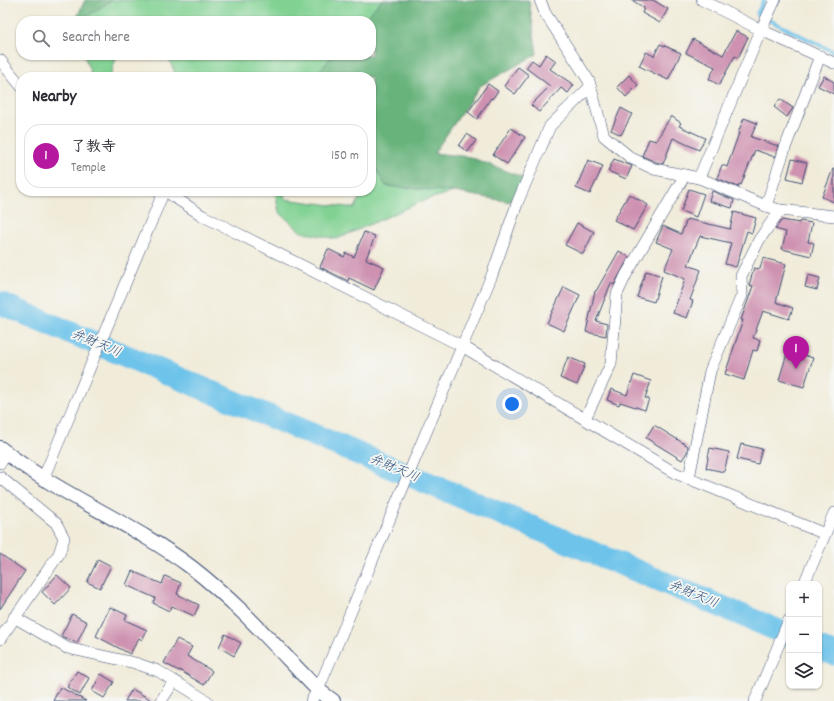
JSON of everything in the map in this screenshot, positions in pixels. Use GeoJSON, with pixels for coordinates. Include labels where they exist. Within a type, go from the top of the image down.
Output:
{"type":"FeatureCollection","features":[{"type":"Feature","properties":{"kind":"street"},"geometry":{"type":"LineString","coordinates":[[540,0],[545,13],[586,78],[604,136],[630,158],[654,169],[699,178],[766,206],[780,210],[834,216]]}},
{"type":"Feature","properties":{"kind":"street"},"geometry":{"type":"LineString","coordinates":[[702,0],[761,30],[834,63]]}},
{"type":"Feature","properties":{"kind":"street"},"geometry":{"type":"LineString","coordinates":[[699,178],[775,0]]}},
{"type":"Feature","properties":{"kind":"street"},"geometry":{"type":"LineString","coordinates":[[766,206],[784,148],[820,56]]}},
{"type":"Feature","properties":{"kind":"street"},"geometry":{"type":"LineString","coordinates":[[0,60],[16,80]]}},
{"type":"Feature","properties":{"kind":"street"},"geometry":{"type":"LineString","coordinates":[[314,695],[492,275],[518,201],[550,126],[590,87]]}},
{"type":"Feature","properties":{"kind":"street"},"geometry":{"type":"LineString","coordinates":[[585,419],[611,364],[617,294],[626,275],[685,175]]}},
{"type":"Feature","properties":{"kind":"street"},"geometry":{"type":"LineString","coordinates":[[43,479],[162,196]]}},
{"type":"Feature","properties":{"kind":"street"},"geometry":{"type":"LineString","coordinates":[[172,196],[203,216],[462,346],[675,473],[825,534]]}},
{"type":"Feature","properties":{"kind":"street"},"geometry":{"type":"LineString","coordinates":[[689,478],[710,371],[742,294],[741,276],[759,240],[780,210]]}},
{"type":"Feature","properties":{"kind":"street"},"geometry":{"type":"LineString","coordinates":[[2,455],[144,536],[191,567],[233,603],[314,695],[333,701]]}},
{"type":"Feature","properties":{"kind":"street"},"geometry":{"type":"LineString","coordinates":[[0,477],[56,523],[64,538],[59,554],[0,639]]}},
{"type":"Feature","properties":{"kind":"street"},"geometry":{"type":"LineString","coordinates":[[805,581],[834,513]]}},
{"type":"Feature","properties":{"kind":"street"},"geometry":{"type":"LineString","coordinates":[[14,617],[67,648],[135,663],[158,671],[207,701]]}},
{"type":"Feature","properties":{"kind":"street"},"geometry":{"type":"LineString","coordinates":[[756,701],[786,627]]}},
{"type":"Feature","properties":{"kind":"street"},"geometry":{"type":"LineString","coordinates":[[161,701],[174,681]]}},
{"type":"Feature","properties":{"kind":"green space"},"geometry":{"type":"Polygon","coordinates":[[[85,0],[112,0],[88,16],[77,16],[85,0]]]}},
{"type":"Feature","properties":{"kind":"green space"},"geometry":{"type":"Polygon","coordinates":[[[112,0],[382,0],[368,16],[88,16],[112,0]]]}},
{"type":"Feature","properties":{"kind":"green space"},"geometry":{"type":"Polygon","coordinates":[[[382,0],[529,0],[537,54],[480,86],[434,153],[470,157],[527,179],[510,202],[454,192],[386,186],[376,169],[376,72],[318,72],[329,60],[376,60],[376,16],[368,16],[382,0]]]}},
{"type":"Feature","properties":{"kind":"green space"},"geometry":{"type":"Polygon","coordinates":[[[86,60],[115,60],[112,72],[90,72],[86,60]]]}},
{"type":"Feature","properties":{"kind":"green space"},"geometry":{"type":"Polygon","coordinates":[[[169,60],[329,60],[322,68],[326,72],[175,72],[169,60]]]}},
{"type":"Feature","properties":{"kind":"green space"},"geometry":{"type":"Polygon","coordinates":[[[376,169],[386,186],[454,192],[425,200],[337,239],[301,232],[279,212],[276,196],[284,196],[285,199],[355,208],[360,196],[376,196],[376,169]]]}},
{"type":"Feature","properties":{"kind":"building"},"geometry":{"type":"Polygon","coordinates":[[[632,0],[653,0],[668,9],[660,23],[642,13],[644,8],[632,0]]]}},
{"type":"Feature","properties":{"kind":"building"},"geometry":{"type":"Polygon","coordinates":[[[736,31],[748,37],[738,58],[735,56],[719,85],[709,79],[715,67],[686,53],[693,39],[723,55],[736,31]]]}},
{"type":"Feature","properties":{"kind":"building"},"geometry":{"type":"Polygon","coordinates":[[[660,44],[681,53],[668,80],[639,66],[646,52],[654,56],[660,44]]]}},
{"type":"Feature","properties":{"kind":"building"},"geometry":{"type":"Polygon","coordinates":[[[546,54],[556,61],[550,69],[574,85],[568,93],[561,88],[539,112],[531,105],[550,86],[526,68],[532,60],[539,65],[546,54]]]}},
{"type":"Feature","properties":{"kind":"building"},"geometry":{"type":"Polygon","coordinates":[[[518,67],[529,75],[515,94],[504,86],[518,67]]]}},
{"type":"Feature","properties":{"kind":"building"},"geometry":{"type":"Polygon","coordinates":[[[629,75],[638,85],[626,97],[617,87],[629,75]]]}},
{"type":"Feature","properties":{"kind":"building"},"geometry":{"type":"Polygon","coordinates":[[[824,76],[834,82],[834,94],[818,86],[824,76]]]}},
{"type":"Feature","properties":{"kind":"building"},"geometry":{"type":"Polygon","coordinates":[[[488,84],[498,91],[492,99],[491,98],[477,119],[468,112],[488,84]]]}},
{"type":"Feature","properties":{"kind":"building"},"geometry":{"type":"Polygon","coordinates":[[[780,99],[793,108],[787,117],[774,107],[780,99]]]}},
{"type":"Feature","properties":{"kind":"building"},"geometry":{"type":"Polygon","coordinates":[[[621,108],[632,114],[621,135],[611,130],[621,108]]]}},
{"type":"Feature","properties":{"kind":"building"},"geometry":{"type":"Polygon","coordinates":[[[671,116],[681,123],[679,126],[705,138],[699,150],[673,138],[663,164],[642,156],[649,139],[656,141],[671,116]]]}},
{"type":"Feature","properties":{"kind":"building"},"geometry":{"type":"Polygon","coordinates":[[[744,118],[757,123],[751,137],[778,146],[775,157],[755,150],[741,185],[739,184],[738,187],[717,178],[722,165],[727,167],[744,118]]]}},
{"type":"Feature","properties":{"kind":"building"},"geometry":{"type":"Polygon","coordinates":[[[511,128],[525,137],[507,164],[493,155],[511,128]]]}},
{"type":"Feature","properties":{"kind":"building"},"geometry":{"type":"Polygon","coordinates":[[[467,134],[476,140],[468,152],[459,146],[467,134]]]}},
{"type":"Feature","properties":{"kind":"building"},"geometry":{"type":"Polygon","coordinates":[[[614,159],[632,166],[626,179],[608,171],[614,159]]]}},
{"type":"Feature","properties":{"kind":"building"},"geometry":{"type":"Polygon","coordinates":[[[792,159],[807,163],[802,182],[787,178],[792,159]]]}},
{"type":"Feature","properties":{"kind":"building"},"geometry":{"type":"Polygon","coordinates":[[[588,160],[603,166],[590,194],[576,188],[588,160]]]}},
{"type":"Feature","properties":{"kind":"building"},"geometry":{"type":"Polygon","coordinates":[[[834,169],[834,202],[822,197],[834,169]]]}},
{"type":"Feature","properties":{"kind":"building"},"geometry":{"type":"Polygon","coordinates":[[[689,189],[704,194],[696,217],[681,211],[689,189]]]}},
{"type":"Feature","properties":{"kind":"building"},"geometry":{"type":"Polygon","coordinates":[[[712,191],[734,200],[732,208],[709,201],[712,191]]]}},
{"type":"Feature","properties":{"kind":"building"},"geometry":{"type":"Polygon","coordinates":[[[629,194],[648,205],[633,230],[614,220],[629,194]]]}},
{"type":"Feature","properties":{"kind":"building"},"geometry":{"type":"Polygon","coordinates":[[[734,212],[756,218],[752,233],[747,231],[736,267],[725,264],[731,243],[700,236],[688,265],[701,270],[690,300],[693,301],[687,318],[673,313],[685,279],[664,270],[673,249],[656,242],[663,226],[681,234],[687,219],[730,229],[734,212]]]}},
{"type":"Feature","properties":{"kind":"building"},"geometry":{"type":"Polygon","coordinates":[[[782,220],[799,223],[800,221],[812,223],[808,242],[814,243],[811,256],[782,249],[786,232],[775,229],[782,220]]]}},
{"type":"Feature","properties":{"kind":"building"},"geometry":{"type":"Polygon","coordinates":[[[577,223],[594,232],[583,254],[565,245],[577,223]]]}},
{"type":"Feature","properties":{"kind":"building"},"geometry":{"type":"Polygon","coordinates":[[[364,232],[375,236],[366,259],[384,267],[374,290],[349,278],[348,281],[320,267],[328,249],[344,257],[346,253],[354,257],[364,232]]]}},
{"type":"Feature","properties":{"kind":"building"},"geometry":{"type":"Polygon","coordinates":[[[619,251],[629,257],[614,285],[611,283],[596,321],[607,324],[606,336],[586,332],[595,291],[619,251]]]}},
{"type":"Feature","properties":{"kind":"building"},"geometry":{"type":"Polygon","coordinates":[[[763,258],[786,264],[776,302],[793,308],[789,319],[763,311],[753,338],[760,340],[757,351],[753,350],[744,380],[725,374],[753,286],[749,285],[754,268],[760,269],[763,258]]]}},
{"type":"Feature","properties":{"kind":"building"},"geometry":{"type":"Polygon","coordinates":[[[646,271],[662,276],[654,302],[637,297],[646,271]]]}},
{"type":"Feature","properties":{"kind":"building"},"geometry":{"type":"Polygon","coordinates":[[[808,275],[820,278],[817,290],[805,287],[808,275]]]}},
{"type":"Feature","properties":{"kind":"building"},"geometry":{"type":"Polygon","coordinates":[[[564,287],[580,295],[564,331],[547,323],[564,287]]]}},
{"type":"Feature","properties":{"kind":"building"},"geometry":{"type":"Polygon","coordinates":[[[788,350],[813,358],[804,387],[779,380],[788,350]]]}},
{"type":"Feature","properties":{"kind":"building"},"geometry":{"type":"Polygon","coordinates":[[[568,357],[585,364],[577,385],[560,378],[568,357]]]}},
{"type":"Feature","properties":{"kind":"building"},"geometry":{"type":"Polygon","coordinates":[[[634,375],[651,381],[645,398],[649,399],[645,410],[620,402],[619,405],[607,400],[611,389],[627,395],[634,375]]]}},
{"type":"Feature","properties":{"kind":"building"},"geometry":{"type":"Polygon","coordinates":[[[654,425],[688,446],[687,452],[682,460],[646,438],[654,425]]]}},
{"type":"Feature","properties":{"kind":"building"},"geometry":{"type":"Polygon","coordinates":[[[741,444],[762,449],[758,464],[737,459],[741,444]]]}},
{"type":"Feature","properties":{"kind":"building"},"geometry":{"type":"Polygon","coordinates":[[[710,448],[729,452],[724,472],[706,468],[710,448]]]}},
{"type":"Feature","properties":{"kind":"building"},"geometry":{"type":"Polygon","coordinates":[[[0,554],[25,571],[0,609],[0,554]]]}},
{"type":"Feature","properties":{"kind":"building"},"geometry":{"type":"Polygon","coordinates":[[[98,559],[111,566],[100,588],[87,582],[98,559]]]}},
{"type":"Feature","properties":{"kind":"building"},"geometry":{"type":"Polygon","coordinates":[[[132,571],[162,584],[165,576],[181,583],[177,594],[199,605],[194,616],[172,606],[169,611],[153,603],[155,598],[126,585],[132,571]]]}},
{"type":"Feature","properties":{"kind":"building"},"geometry":{"type":"Polygon","coordinates":[[[57,575],[71,588],[55,605],[42,592],[57,575]]]}},
{"type":"Feature","properties":{"kind":"building"},"geometry":{"type":"Polygon","coordinates":[[[110,607],[127,615],[125,620],[147,630],[142,640],[139,638],[130,654],[96,636],[110,607]]]}},
{"type":"Feature","properties":{"kind":"building"},"geometry":{"type":"Polygon","coordinates":[[[72,614],[87,622],[77,643],[61,636],[72,614]]]}},
{"type":"Feature","properties":{"kind":"building"},"geometry":{"type":"Polygon","coordinates":[[[225,634],[241,643],[234,656],[219,647],[225,634]]]}},
{"type":"Feature","properties":{"kind":"building"},"geometry":{"type":"Polygon","coordinates":[[[177,639],[192,647],[187,656],[212,671],[204,685],[164,663],[177,639]]]}},
{"type":"Feature","properties":{"kind":"building"},"geometry":{"type":"Polygon","coordinates":[[[77,671],[89,678],[80,695],[67,687],[77,671]]]}},
{"type":"Feature","properties":{"kind":"building"},"geometry":{"type":"Polygon","coordinates":[[[101,674],[114,682],[104,698],[92,691],[101,674]]]}},
{"type":"Feature","properties":{"kind":"building"},"geometry":{"type":"Polygon","coordinates":[[[60,687],[86,701],[53,701],[60,687]]]}},
{"type":"Feature","properties":{"kind":"building"},"geometry":{"type":"Polygon","coordinates":[[[132,689],[153,701],[125,701],[132,689]]]}},
{"type":"Feature","properties":{"kind":"waterway"},"geometry":{"type":"LineString","coordinates":[[764,0],[757,14],[834,52]]}},
{"type":"Feature","properties":{"kind":"waterway","name":"弁財天川"},"geometry":{"type":"LineString","coordinates":[[0,303],[786,634]]}},
{"type":"Feature","properties":{"kind":"waterway","name":"弁財天川"},"geometry":{"type":"LineString","coordinates":[[822,649],[834,654]]}},
{"type":"Feature","properties":{"kind":"place","name":"了教寺"},"geometry":{"type":"Point","coordinates":[796,369]}}]}
